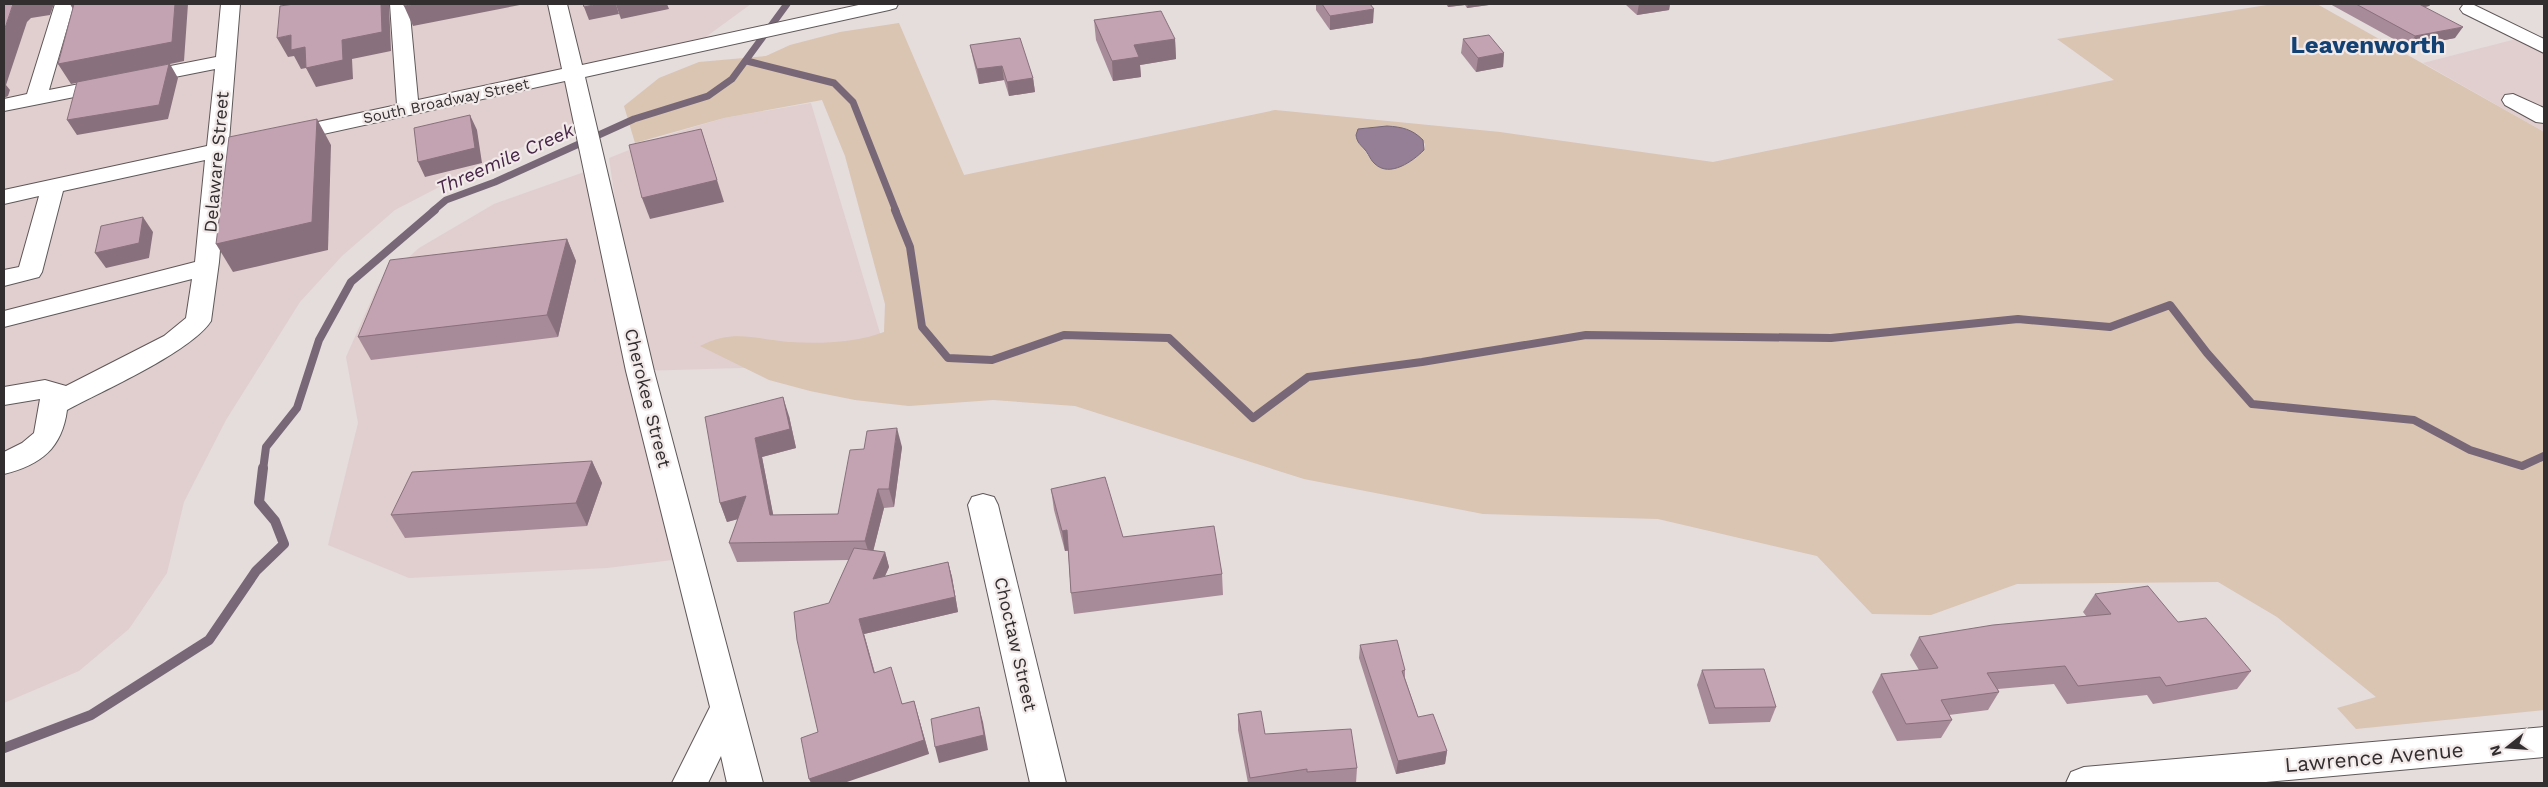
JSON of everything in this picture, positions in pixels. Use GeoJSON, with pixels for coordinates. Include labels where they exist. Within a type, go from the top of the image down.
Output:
{"type":"FeatureCollection","features":[{"type":"Feature","properties":{"kind":"street"},"geometry":{"type":"LineString","coordinates":[[36,99],[64,4]]}},
{"type":"Feature","properties":{"kind":"street","name":"Delaware Street"},"geometry":{"type":"LineString","coordinates":[[53,405],[173,342],[198,321],[206,268],[231,4]]}},
{"type":"Feature","properties":{"kind":"street"},"geometry":{"type":"LineString","coordinates":[[400,4],[408,109]]}},
{"type":"Feature","properties":{"kind":"street","name":"Cherokee Street"},"geometry":{"type":"LineString","coordinates":[[557,4],[597,173],[640,371],[745,783]]}},
{"type":"Feature","properties":{"kind":"street","name":"South Broadway Street"},"geometry":{"type":"LineString","coordinates":[[4,197],[888,4]]}},
{"type":"Feature","properties":{"kind":"street"},"geometry":{"type":"LineString","coordinates":[[2497,4],[2470,9],[2544,47]]}},
{"type":"Feature","properties":{"kind":"street"},"geometry":{"type":"LineString","coordinates":[[4,105],[225,62]]}},
{"type":"Feature","properties":{"kind":"street"},"geometry":{"type":"LineString","coordinates":[[2513,100],[2544,117]]}},
{"type":"Feature","properties":{"kind":"street"},"geometry":{"type":"LineString","coordinates":[[10,318],[30,272],[53,186]]}},
{"type":"Feature","properties":{"kind":"street"},"geometry":{"type":"LineString","coordinates":[[10,318],[206,268]]}},
{"type":"Feature","properties":{"kind":"street"},"geometry":{"type":"LineString","coordinates":[[4,278],[30,272]]}},
{"type":"Feature","properties":{"kind":"street"},"geometry":{"type":"LineString","coordinates":[[4,396],[45,389],[55,391],[51,427],[46,440],[38,448],[4,464]]}},
{"type":"Feature","properties":{"kind":"street","name":"Choctaw Street"},"geometry":{"type":"LineString","coordinates":[[984,505],[1048,783]]}},
{"type":"Feature","properties":{"kind":"street"},"geometry":{"type":"LineString","coordinates":[[690,783],[727,707]]}},
{"type":"Feature","properties":{"kind":"street","name":"Lawrence Avenue"},"geometry":{"type":"LineString","coordinates":[[2084,783],[2147,780],[2544,742]]}},
{"type":"Feature","properties":{"kind":"shaded area"},"geometry":{"type":"Polygon","coordinates":[[[4,4],[751,4],[692,47],[574,74],[585,121],[491,160],[395,210],[342,256],[300,302],[226,420],[184,502],[167,573],[129,629],[79,671],[4,703],[4,4]]]}},
{"type":"Feature","properties":{"kind":"shaded area"},"geometry":{"type":"Polygon","coordinates":[[[2273,4],[2317,4],[2544,132],[2544,710],[2356,729],[2337,708],[2376,697],[2277,617],[2218,582],[2017,584],[1931,615],[1872,614],[1817,556],[1658,519],[1483,514],[1304,479],[1075,406],[993,400],[909,406],[855,400],[769,380],[700,346],[734,336],[789,342],[825,343],[849,341],[884,332],[885,304],[845,156],[822,100],[724,118],[635,143],[624,106],[659,78],[699,62],[766,56],[790,45],[840,32],[899,23],[964,175],[1275,110],[1500,132],[1713,162],[2114,80],[2057,39],[2273,4]],[[1393,126],[1364,128],[1359,144],[1375,164],[1383,169],[1402,166],[1424,150],[1425,144],[1417,135],[1404,128],[1393,126]]]}},
{"type":"Feature","properties":{"kind":"shaded area"},"geometry":{"type":"Polygon","coordinates":[[[2524,37],[2544,47],[2544,132],[2423,63],[2524,37]]]}},
{"type":"Feature","properties":{"kind":"shaded area"},"geometry":{"type":"Polygon","coordinates":[[[811,103],[886,353],[844,365],[640,371],[689,558],[607,568],[409,578],[328,545],[358,423],[346,357],[378,285],[419,248],[494,204],[587,171],[639,365],[609,158],[664,136],[724,118],[811,103]]]}},
{"type":"Feature","properties":{"kind":"shaded area"},"geometry":{"type":"Polygon","coordinates":[[[1387,126],[1402,128],[1415,133],[1423,140],[1424,150],[1408,163],[1394,169],[1381,168],[1372,161],[1358,142],[1356,135],[1358,129],[1387,126]]]}},
{"type":"Feature","properties":{"kind":"building"},"geometry":{"type":"Polygon","coordinates":[[[4,4],[13,4],[4,31],[4,4]]]}},
{"type":"Feature","properties":{"kind":"building"},"geometry":{"type":"Polygon","coordinates":[[[74,4],[175,4],[172,42],[58,64],[74,4]]]}},
{"type":"Feature","properties":{"kind":"building"},"geometry":{"type":"Polygon","coordinates":[[[294,4],[381,4],[382,32],[342,40],[343,60],[306,68],[305,47],[291,50],[291,35],[277,38],[280,6],[294,4]]]}},
{"type":"Feature","properties":{"kind":"building"},"geometry":{"type":"Polygon","coordinates":[[[583,4],[598,4],[584,7],[583,4]]]}},
{"type":"Feature","properties":{"kind":"building"},"geometry":{"type":"Polygon","coordinates":[[[1322,4],[1370,4],[1374,9],[1330,16],[1322,4]]]}},
{"type":"Feature","properties":{"kind":"building"},"geometry":{"type":"Polygon","coordinates":[[[2356,4],[2419,4],[2463,27],[2415,36],[2356,4]]]}},
{"type":"Feature","properties":{"kind":"building"},"geometry":{"type":"Polygon","coordinates":[[[1161,11],[1175,39],[1134,45],[1139,57],[1112,61],[1094,20],[1161,11]]]}},
{"type":"Feature","properties":{"kind":"building"},"geometry":{"type":"Polygon","coordinates":[[[1489,35],[1504,53],[1478,58],[1463,39],[1489,35]]]}},
{"type":"Feature","properties":{"kind":"building"},"geometry":{"type":"Polygon","coordinates":[[[1020,38],[1033,78],[1007,82],[1002,66],[977,69],[970,45],[1020,38]]]}},
{"type":"Feature","properties":{"kind":"building"},"geometry":{"type":"Polygon","coordinates":[[[169,64],[159,105],[67,120],[77,82],[169,64]]]}},
{"type":"Feature","properties":{"kind":"building"},"geometry":{"type":"Polygon","coordinates":[[[470,115],[475,148],[418,162],[414,128],[470,115]]]}},
{"type":"Feature","properties":{"kind":"building"},"geometry":{"type":"Polygon","coordinates":[[[317,119],[312,222],[216,244],[229,137],[317,119]]]}},
{"type":"Feature","properties":{"kind":"building"},"geometry":{"type":"Polygon","coordinates":[[[701,129],[717,180],[642,198],[629,145],[701,129]]]}},
{"type":"Feature","properties":{"kind":"building"},"geometry":{"type":"Polygon","coordinates":[[[143,217],[139,243],[95,253],[101,226],[143,217]]]}},
{"type":"Feature","properties":{"kind":"building"},"geometry":{"type":"Polygon","coordinates":[[[567,239],[547,315],[358,337],[390,260],[567,239]]]}},
{"type":"Feature","properties":{"kind":"building"},"geometry":{"type":"Polygon","coordinates":[[[783,397],[790,429],[755,438],[770,515],[838,514],[850,450],[864,449],[867,431],[897,428],[889,489],[878,489],[865,541],[729,543],[746,496],[720,503],[705,417],[783,397]]]}},
{"type":"Feature","properties":{"kind":"building"},"geometry":{"type":"Polygon","coordinates":[[[592,461],[576,503],[391,515],[412,472],[592,461]]]}},
{"type":"Feature","properties":{"kind":"building"},"geometry":{"type":"Polygon","coordinates":[[[1105,477],[1123,537],[1214,526],[1222,574],[1071,593],[1067,530],[1062,531],[1051,489],[1105,477]]]}},
{"type":"Feature","properties":{"kind":"building"},"geometry":{"type":"Polygon","coordinates":[[[854,548],[885,552],[873,579],[948,562],[955,597],[859,619],[874,673],[891,667],[902,704],[914,701],[924,740],[809,779],[801,738],[818,732],[797,640],[794,612],[829,603],[854,548]]]}},
{"type":"Feature","properties":{"kind":"building"},"geometry":{"type":"Polygon","coordinates":[[[2148,586],[2178,622],[2206,618],[2251,671],[2166,686],[2160,677],[2078,686],[2065,666],[1987,673],[1999,692],[1941,700],[1952,720],[1906,724],[1881,674],[1938,668],[1919,637],[1993,625],[2111,614],[2095,594],[2148,586]]]}},
{"type":"Feature","properties":{"kind":"building"},"geometry":{"type":"Polygon","coordinates":[[[1397,640],[1405,670],[1402,671],[1418,717],[1433,714],[1447,751],[1398,761],[1360,645],[1397,640]]]}},
{"type":"Feature","properties":{"kind":"building"},"geometry":{"type":"Polygon","coordinates":[[[1764,669],[1776,707],[1715,708],[1702,670],[1764,669]]]}},
{"type":"Feature","properties":{"kind":"building"},"geometry":{"type":"Polygon","coordinates":[[[979,707],[984,735],[935,747],[931,719],[979,707]]]}},
{"type":"Feature","properties":{"kind":"building"},"geometry":{"type":"Polygon","coordinates":[[[1261,711],[1265,734],[1351,729],[1357,768],[1307,772],[1307,769],[1250,778],[1238,714],[1261,711]]]}},
{"type":"Feature","properties":{"kind":"waterway","name":"Threemile Creek"},"geometry":{"type":"LineString","coordinates":[[433,211],[446,200],[495,182],[634,119],[708,96],[732,79],[787,4]]}},
{"type":"Feature","properties":{"kind":"waterway"},"geometry":{"type":"LineString","coordinates":[[747,61],[834,83],[853,102],[896,211]]}},
{"type":"Feature","properties":{"kind":"waterway","name":"Threemile Creek"},"geometry":{"type":"LineString","coordinates":[[263,470],[266,447],[297,408],[319,340],[351,282],[435,210]]}},
{"type":"Feature","properties":{"kind":"waterway"},"geometry":{"type":"LineString","coordinates":[[895,210],[910,247],[922,327],[948,358],[992,360],[1064,335],[1169,338],[1253,418],[1308,377],[1422,362],[1586,335],[1831,338],[2018,319],[2110,327],[2170,305],[2207,353],[2252,404],[2414,420],[2470,450],[2522,466],[2544,456]]}},
{"type":"Feature","properties":{"kind":"waterway","name":"Threemile Creek"},"geometry":{"type":"LineString","coordinates":[[4,748],[91,715],[209,640],[256,571],[284,544],[275,521],[259,502],[263,468]]}},
{"type":"Feature","properties":{"kind":"district","name":"Leavenworth"},"geometry":{"type":"Point","coordinates":[2368,45]}}]}
